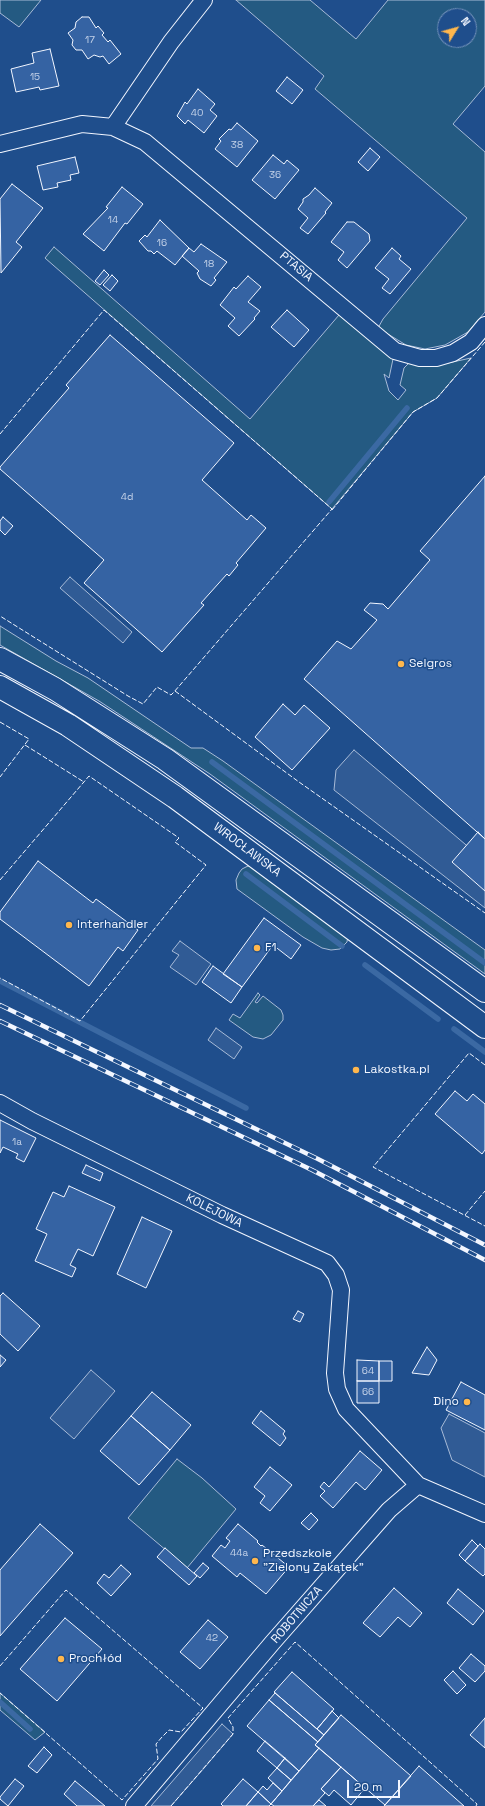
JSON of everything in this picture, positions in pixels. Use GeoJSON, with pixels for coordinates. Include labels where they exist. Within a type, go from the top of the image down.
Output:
{"type":"FeatureCollection","features":[{"type":"Feature","properties":{"kind":"main road","name":"WROCŁAWSKA"},"geometry":{"type":"LineString","coordinates":[[0,659],[56,689],[165,759],[485,990]]}},
{"type":"Feature","properties":{"kind":"main road","name":"WROCŁAWSKA"},"geometry":{"type":"LineString","coordinates":[[0,687],[68,725],[175,796],[485,1027]]}},
{"type":"Feature","properties":{"kind":"street"},"geometry":{"type":"LineString","coordinates":[[112,127],[171,42],[204,0]]}},
{"type":"Feature","properties":{"kind":"street","name":"PTASIA"},"geometry":{"type":"LineString","coordinates":[[0,144],[82,124],[112,127],[145,142],[395,351],[420,358],[436,358],[453,353],[471,342],[485,325]]}},
{"type":"Feature","properties":{"kind":"street","name":"KOLEJOWA"},"geometry":{"type":"LineString","coordinates":[[0,1104],[222,1215],[327,1263],[336,1275],[341,1290],[335,1373],[337,1389],[346,1409],[418,1485]]}},
{"type":"Feature","properties":{"kind":"street"},"geometry":{"type":"LineString","coordinates":[[418,1485],[485,1514]]}},
{"type":"Feature","properties":{"kind":"street","name":"ROBOTNICZA"},"geometry":{"type":"LineString","coordinates":[[134,1806],[273,1642],[389,1510],[418,1485]]}},
{"type":"Feature","properties":{"kind":"shaded area"},"geometry":{"type":"Polygon","coordinates":[[[0,0],[41,0],[19,27],[0,13],[0,0]]]}},
{"type":"Feature","properties":{"kind":"shaded area"},"geometry":{"type":"Polygon","coordinates":[[[236,0],[310,0],[356,39],[388,0],[485,0],[485,86],[453,124],[485,152],[485,312],[468,332],[445,345],[425,349],[406,345],[378,328],[383,319],[467,218],[315,89],[324,76],[236,0]]]}},
{"type":"Feature","properties":{"kind":"shaded area"},"geometry":{"type":"Polygon","coordinates":[[[54,247],[250,419],[339,315],[393,359],[389,378],[384,374],[389,391],[398,400],[406,390],[400,385],[404,368],[409,363],[434,366],[471,358],[437,398],[413,412],[332,509],[45,258],[54,247]]]}},
{"type":"Feature","properties":{"kind":"shaded area"},"geometry":{"type":"Polygon","coordinates":[[[70,577],[132,632],[123,643],[60,588],[70,577]]]}},
{"type":"Feature","properties":{"kind":"shaded area"},"geometry":{"type":"Polygon","coordinates":[[[0,626],[56,661],[88,678],[191,748],[203,748],[223,761],[485,950],[485,974],[210,774],[99,701],[0,645],[0,626]]]}},
{"type":"Feature","properties":{"kind":"shaded area"},"geometry":{"type":"Polygon","coordinates":[[[354,750],[485,861],[485,908],[334,790],[336,770],[354,750]]]}},
{"type":"Feature","properties":{"kind":"shaded area"},"geometry":{"type":"Polygon","coordinates":[[[248,866],[253,866],[348,935],[347,942],[340,949],[331,950],[322,948],[303,937],[237,889],[236,880],[239,873],[242,869],[248,866]]]}},
{"type":"Feature","properties":{"kind":"shaded area"},"geometry":{"type":"Polygon","coordinates":[[[180,941],[211,964],[196,985],[170,967],[179,955],[172,951],[180,941]]]}},
{"type":"Feature","properties":{"kind":"shaded area"},"geometry":{"type":"Polygon","coordinates":[[[258,993],[260,995],[255,1002],[257,1003],[263,996],[281,1010],[283,1015],[283,1020],[271,1035],[263,1039],[253,1037],[229,1020],[233,1014],[240,1018],[258,993]]]}},
{"type":"Feature","properties":{"kind":"shaded area"},"geometry":{"type":"Polygon","coordinates":[[[216,1028],[242,1047],[234,1059],[208,1040],[216,1028]]]}},
{"type":"Feature","properties":{"kind":"shaded area"},"geometry":{"type":"Polygon","coordinates":[[[91,1370],[115,1391],[74,1439],[50,1418],[91,1370]]]}},
{"type":"Feature","properties":{"kind":"shaded area"},"geometry":{"type":"Polygon","coordinates":[[[449,1414],[485,1433],[485,1477],[452,1460],[441,1428],[449,1414]]]}},
{"type":"Feature","properties":{"kind":"shaded area"},"geometry":{"type":"Polygon","coordinates":[[[177,1459],[202,1478],[236,1509],[187,1568],[128,1518],[177,1459]]]}},
{"type":"Feature","properties":{"kind":"shaded area"},"geometry":{"type":"Polygon","coordinates":[[[0,1693],[45,1732],[35,1740],[0,1710],[0,1693]]]}},
{"type":"Feature","properties":{"kind":"shaded area"},"geometry":{"type":"Polygon","coordinates":[[[222,1724],[233,1734],[205,1767],[171,1806],[151,1806],[222,1724]]]}},
{"type":"Feature","properties":{"kind":"building"},"geometry":{"type":"Polygon","coordinates":[[[82,17],[89,17],[96,28],[98,26],[104,33],[102,35],[108,42],[110,40],[121,54],[109,64],[103,56],[100,57],[94,55],[88,59],[82,50],[76,50],[72,45],[73,40],[68,33],[75,28],[76,22],[82,17]]]}},
{"type":"Feature","properties":{"kind":"building"},"geometry":{"type":"Polygon","coordinates":[[[50,49],[59,86],[40,90],[39,87],[16,92],[11,69],[34,63],[32,53],[50,49]]]}},
{"type":"Feature","properties":{"kind":"building"},"geometry":{"type":"Polygon","coordinates":[[[287,77],[303,90],[292,104],[276,91],[287,77]]]}},
{"type":"Feature","properties":{"kind":"building"},"geometry":{"type":"Polygon","coordinates":[[[198,89],[215,104],[210,110],[217,116],[204,133],[188,120],[185,124],[177,116],[185,102],[187,104],[198,89]]]}},
{"type":"Feature","properties":{"kind":"building"},"geometry":{"type":"Polygon","coordinates":[[[237,123],[258,141],[237,167],[215,149],[221,141],[219,139],[229,129],[231,130],[237,123]]]}},
{"type":"Feature","properties":{"kind":"building"},"geometry":{"type":"Polygon","coordinates":[[[370,148],[380,157],[368,171],[358,162],[370,148]]]}},
{"type":"Feature","properties":{"kind":"building"},"geometry":{"type":"Polygon","coordinates":[[[273,155],[284,164],[287,160],[299,170],[275,199],[252,180],[273,155]]]}},
{"type":"Feature","properties":{"kind":"building"},"geometry":{"type":"Polygon","coordinates":[[[75,157],[79,173],[70,175],[71,180],[57,183],[58,187],[43,190],[37,166],[75,157]]]}},
{"type":"Feature","properties":{"kind":"building"},"geometry":{"type":"Polygon","coordinates":[[[12,184],[43,208],[16,242],[22,247],[1,273],[0,199],[12,184]]]}},
{"type":"Feature","properties":{"kind":"building"},"geometry":{"type":"Polygon","coordinates":[[[122,187],[143,204],[127,224],[125,223],[104,251],[83,234],[108,208],[106,207],[122,187]]]}},
{"type":"Feature","properties":{"kind":"building"},"geometry":{"type":"Polygon","coordinates":[[[315,188],[332,203],[325,212],[326,213],[308,234],[300,228],[308,218],[298,209],[303,202],[303,199],[315,188]]]}},
{"type":"Feature","properties":{"kind":"building"},"geometry":{"type":"Polygon","coordinates":[[[160,220],[189,248],[175,265],[157,251],[154,254],[151,251],[148,251],[139,241],[145,235],[147,237],[160,220]]]}},
{"type":"Feature","properties":{"kind":"building"},"geometry":{"type":"Polygon","coordinates":[[[347,222],[354,222],[369,234],[370,241],[347,268],[338,260],[344,252],[331,242],[347,222]]]}},
{"type":"Feature","properties":{"kind":"building"},"geometry":{"type":"Polygon","coordinates":[[[201,244],[227,262],[214,278],[216,280],[211,286],[200,279],[197,273],[199,271],[182,256],[189,248],[194,252],[201,244]]]}},
{"type":"Feature","properties":{"kind":"building"},"geometry":{"type":"Polygon","coordinates":[[[392,248],[401,256],[399,259],[411,269],[390,294],[382,288],[389,279],[375,268],[392,248]]]}},
{"type":"Feature","properties":{"kind":"building"},"geometry":{"type":"Polygon","coordinates":[[[104,270],[109,275],[100,285],[95,281],[104,270]]]}},
{"type":"Feature","properties":{"kind":"building"},"geometry":{"type":"Polygon","coordinates":[[[112,275],[118,281],[110,291],[103,285],[112,275]]]}},
{"type":"Feature","properties":{"kind":"building"},"geometry":{"type":"Polygon","coordinates":[[[248,276],[261,287],[248,302],[260,311],[254,318],[255,319],[239,336],[228,326],[235,318],[220,305],[234,287],[236,289],[248,276]]]}},
{"type":"Feature","properties":{"kind":"building"},"geometry":{"type":"Polygon","coordinates":[[[287,310],[309,330],[294,347],[271,327],[287,310]]]}},
{"type":"Feature","properties":{"kind":"building"},"geometry":{"type":"Polygon","coordinates":[[[110,335],[234,443],[202,480],[247,520],[251,515],[266,528],[236,563],[238,565],[229,576],[227,574],[201,603],[204,605],[162,652],[84,583],[104,560],[0,469],[0,467],[69,388],[66,385],[110,335]]]}},
{"type":"Feature","properties":{"kind":"building","name":"Selgros"},"geometry":{"type":"Polygon","coordinates":[[[485,476],[485,839],[304,679],[337,641],[351,649],[377,620],[364,610],[370,603],[383,604],[388,609],[430,560],[420,551],[485,476]]]}},
{"type":"Feature","properties":{"kind":"building"},"geometry":{"type":"Polygon","coordinates":[[[3,517],[13,526],[5,535],[0,530],[0,521],[3,517]]]}},
{"type":"Feature","properties":{"kind":"building"},"geometry":{"type":"Polygon","coordinates":[[[283,704],[295,715],[304,705],[330,728],[292,770],[255,737],[283,704]]]}},
{"type":"Feature","properties":{"kind":"building"},"geometry":{"type":"Polygon","coordinates":[[[478,832],[485,839],[485,891],[452,862],[478,832]]]}},
{"type":"Feature","properties":{"kind":"building","name":"Interhandler"},"geometry":{"type":"Polygon","coordinates":[[[38,861],[93,903],[96,899],[138,930],[123,951],[118,947],[89,986],[0,919],[0,912],[38,861]]]}},
{"type":"Feature","properties":{"kind":"building"},"geometry":{"type":"Polygon","coordinates":[[[264,918],[301,945],[291,959],[273,945],[242,987],[223,974],[264,918]]]}},
{"type":"Feature","properties":{"kind":"building"},"geometry":{"type":"Polygon","coordinates":[[[213,966],[242,987],[231,1003],[202,982],[213,966]]]}},
{"type":"Feature","properties":{"kind":"building"},"geometry":{"type":"Polygon","coordinates":[[[455,1091],[467,1101],[473,1094],[485,1104],[485,1150],[482,1154],[435,1114],[455,1091]]]}},
{"type":"Feature","properties":{"kind":"building"},"geometry":{"type":"Polygon","coordinates":[[[0,1120],[36,1138],[24,1162],[16,1158],[18,1154],[3,1147],[0,1153],[0,1120]]]}},
{"type":"Feature","properties":{"kind":"building"},"geometry":{"type":"Polygon","coordinates":[[[86,1165],[103,1173],[100,1181],[82,1173],[86,1165]]]}},
{"type":"Feature","properties":{"kind":"building"},"geometry":{"type":"Polygon","coordinates":[[[69,1186],[115,1207],[93,1256],[78,1249],[70,1265],[76,1268],[72,1277],[35,1261],[47,1234],[36,1229],[53,1192],[64,1197],[69,1186]]]}},
{"type":"Feature","properties":{"kind":"building"},"geometry":{"type":"Polygon","coordinates":[[[142,1217],[172,1231],[146,1288],[117,1274],[142,1217]]]}},
{"type":"Feature","properties":{"kind":"building"},"geometry":{"type":"Polygon","coordinates":[[[3,1293],[40,1326],[18,1351],[0,1334],[0,1296],[3,1293]]]}},
{"type":"Feature","properties":{"kind":"building"},"geometry":{"type":"Polygon","coordinates":[[[298,1311],[304,1314],[300,1322],[293,1319],[298,1311]]]}},
{"type":"Feature","properties":{"kind":"building"},"geometry":{"type":"Polygon","coordinates":[[[427,1347],[437,1360],[429,1375],[412,1373],[427,1347]]]}},
{"type":"Feature","properties":{"kind":"building"},"geometry":{"type":"Polygon","coordinates":[[[0,1355],[6,1360],[0,1367],[0,1355]]]}},
{"type":"Feature","properties":{"kind":"building"},"geometry":{"type":"Polygon","coordinates":[[[357,1360],[379,1361],[379,1381],[357,1381],[357,1360]]]}},
{"type":"Feature","properties":{"kind":"building"},"geometry":{"type":"Polygon","coordinates":[[[379,1361],[392,1361],[392,1381],[379,1381],[379,1361]]]}},
{"type":"Feature","properties":{"kind":"building"},"geometry":{"type":"Polygon","coordinates":[[[357,1381],[379,1381],[379,1403],[357,1403],[357,1381]]]}},
{"type":"Feature","properties":{"kind":"building","name":"Dino"},"geometry":{"type":"Polygon","coordinates":[[[461,1382],[485,1395],[485,1430],[446,1410],[461,1382]]]}},
{"type":"Feature","properties":{"kind":"building"},"geometry":{"type":"Polygon","coordinates":[[[152,1392],[191,1425],[170,1450],[131,1416],[152,1392]]]}},
{"type":"Feature","properties":{"kind":"building"},"geometry":{"type":"Polygon","coordinates":[[[261,1411],[285,1431],[283,1434],[286,1438],[280,1446],[252,1423],[261,1411]]]}},
{"type":"Feature","properties":{"kind":"building"},"geometry":{"type":"Polygon","coordinates":[[[131,1416],[170,1450],[139,1485],[100,1451],[131,1416]]]}},
{"type":"Feature","properties":{"kind":"building"},"geometry":{"type":"Polygon","coordinates":[[[360,1451],[382,1470],[365,1490],[356,1482],[333,1508],[320,1496],[325,1491],[320,1487],[324,1482],[329,1487],[360,1451]]]}},
{"type":"Feature","properties":{"kind":"building"},"geometry":{"type":"Polygon","coordinates":[[[270,1467],[292,1485],[270,1511],[260,1503],[265,1496],[254,1487],[270,1467]]]}},
{"type":"Feature","properties":{"kind":"building"},"geometry":{"type":"Polygon","coordinates":[[[311,1513],[318,1520],[309,1530],[301,1523],[311,1513]]]}},
{"type":"Feature","properties":{"kind":"building"},"geometry":{"type":"Polygon","coordinates":[[[40,1524],[73,1553],[0,1636],[0,1570],[40,1524]]]}},
{"type":"Feature","properties":{"kind":"building"},"geometry":{"type":"Polygon","coordinates":[[[238,1524],[258,1541],[257,1542],[261,1546],[262,1545],[289,1567],[266,1594],[240,1573],[237,1577],[212,1556],[221,1545],[225,1548],[230,1541],[226,1538],[238,1524]]]}},
{"type":"Feature","properties":{"kind":"building"},"geometry":{"type":"Polygon","coordinates":[[[472,1540],[478,1546],[465,1561],[459,1555],[472,1540]]]}},
{"type":"Feature","properties":{"kind":"building"},"geometry":{"type":"Polygon","coordinates":[[[480,1544],[485,1549],[485,1574],[483,1576],[465,1561],[480,1544]]]}},
{"type":"Feature","properties":{"kind":"building"},"geometry":{"type":"Polygon","coordinates":[[[165,1548],[197,1576],[189,1585],[157,1557],[165,1548]]]}},
{"type":"Feature","properties":{"kind":"building"},"geometry":{"type":"Polygon","coordinates":[[[203,1563],[209,1568],[200,1578],[194,1573],[203,1563]]]}},
{"type":"Feature","properties":{"kind":"building"},"geometry":{"type":"Polygon","coordinates":[[[121,1565],[131,1574],[111,1596],[97,1583],[104,1574],[109,1578],[121,1565]]]}},
{"type":"Feature","properties":{"kind":"building"},"geometry":{"type":"Polygon","coordinates":[[[394,1588],[422,1613],[410,1627],[398,1617],[380,1637],[363,1623],[394,1588]]]}},
{"type":"Feature","properties":{"kind":"building"},"geometry":{"type":"Polygon","coordinates":[[[458,1589],[484,1611],[473,1625],[447,1603],[458,1589]]]}},
{"type":"Feature","properties":{"kind":"building","name":"Prochłód"},"geometry":{"type":"Polygon","coordinates":[[[65,1618],[102,1649],[57,1701],[20,1669],[65,1618]]]}},
{"type":"Feature","properties":{"kind":"building"},"geometry":{"type":"Polygon","coordinates":[[[208,1620],[228,1637],[200,1669],[180,1652],[208,1620]]]}},
{"type":"Feature","properties":{"kind":"building"},"geometry":{"type":"Polygon","coordinates":[[[471,1654],[485,1666],[485,1671],[475,1682],[459,1668],[471,1654]]]}},
{"type":"Feature","properties":{"kind":"building"},"geometry":{"type":"Polygon","coordinates":[[[453,1671],[466,1685],[457,1694],[444,1680],[453,1671]]]}},
{"type":"Feature","properties":{"kind":"building"},"geometry":{"type":"Polygon","coordinates":[[[292,1672],[334,1709],[317,1729],[274,1692],[292,1672]]]}},
{"type":"Feature","properties":{"kind":"building"},"geometry":{"type":"Polygon","coordinates":[[[275,1693],[324,1735],[318,1742],[269,1700],[275,1693]]]}},
{"type":"Feature","properties":{"kind":"building"},"geometry":{"type":"Polygon","coordinates":[[[269,1700],[318,1742],[315,1745],[319,1748],[299,1771],[247,1726],[269,1700]]]}},
{"type":"Feature","properties":{"kind":"building"},"geometry":{"type":"Polygon","coordinates":[[[332,1711],[339,1718],[324,1735],[317,1729],[332,1711]]]}},
{"type":"Feature","properties":{"kind":"building"},"geometry":{"type":"Polygon","coordinates":[[[341,1715],[411,1776],[385,1805],[315,1745],[341,1715]]]}},
{"type":"Feature","properties":{"kind":"building"},"geometry":{"type":"Polygon","coordinates":[[[485,1718],[485,1748],[470,1735],[485,1718]]]}},
{"type":"Feature","properties":{"kind":"building"},"geometry":{"type":"Polygon","coordinates":[[[265,1741],[285,1758],[277,1768],[257,1751],[265,1741]]]}},
{"type":"Feature","properties":{"kind":"building"},"geometry":{"type":"Polygon","coordinates":[[[44,1747],[52,1755],[37,1773],[28,1766],[44,1747]]]}},
{"type":"Feature","properties":{"kind":"building"},"geometry":{"type":"Polygon","coordinates":[[[319,1748],[341,1767],[321,1789],[325,1793],[313,1806],[274,1806],[271,1804],[319,1748]]]}},
{"type":"Feature","properties":{"kind":"building"},"geometry":{"type":"Polygon","coordinates":[[[285,1758],[299,1771],[291,1780],[277,1768],[285,1758]]]}},
{"type":"Feature","properties":{"kind":"building"},"geometry":{"type":"Polygon","coordinates":[[[419,1766],[464,1806],[384,1806],[419,1766]]]}},
{"type":"Feature","properties":{"kind":"building"},"geometry":{"type":"Polygon","coordinates":[[[341,1767],[365,1788],[351,1805],[334,1790],[329,1796],[321,1789],[341,1767]]]}},
{"type":"Feature","properties":{"kind":"building"},"geometry":{"type":"Polygon","coordinates":[[[277,1768],[291,1780],[282,1791],[268,1778],[277,1768]]]}},
{"type":"Feature","properties":{"kind":"building"},"geometry":{"type":"Polygon","coordinates":[[[15,1779],[24,1786],[8,1806],[0,1799],[0,1797],[15,1779]]]}},
{"type":"Feature","properties":{"kind":"building"},"geometry":{"type":"Polygon","coordinates":[[[243,1779],[258,1792],[246,1806],[223,1806],[221,1804],[243,1779]]]}},
{"type":"Feature","properties":{"kind":"building"},"geometry":{"type":"Polygon","coordinates":[[[75,1781],[105,1806],[77,1806],[64,1794],[75,1781]]]}},
{"type":"Feature","properties":{"kind":"building"},"geometry":{"type":"Polygon","coordinates":[[[273,1783],[282,1791],[271,1804],[258,1792],[263,1786],[267,1790],[273,1783]]]}},
{"type":"Feature","properties":{"kind":"building"},"geometry":{"type":"Polygon","coordinates":[[[258,1792],[271,1804],[269,1806],[246,1806],[258,1792]]]}},
{"type":"Feature","properties":{"kind":"building"},"geometry":{"type":"Polygon","coordinates":[[[319,1800],[326,1806],[313,1806],[319,1800]]]}},
{"type":"Feature","properties":{"kind":"waterway"},"geometry":{"type":"LineString","coordinates":[[329,502],[407,408]]}},
{"type":"Feature","properties":{"kind":"waterway"},"geometry":{"type":"LineString","coordinates":[[212,762],[485,963]]}},
{"type":"Feature","properties":{"kind":"waterway"},"geometry":{"type":"LineString","coordinates":[[246,874],[342,946]]}},
{"type":"Feature","properties":{"kind":"waterway"},"geometry":{"type":"LineString","coordinates":[[365,965],[438,1019]]}},
{"type":"Feature","properties":{"kind":"waterway"},"geometry":{"type":"LineString","coordinates":[[0,981],[246,1108]]}},
{"type":"Feature","properties":{"kind":"waterway"},"geometry":{"type":"LineString","coordinates":[[454,1029],[485,1052]]}},
{"type":"Feature","properties":{"kind":"waterway"},"geometry":{"type":"LineString","coordinates":[[0,1702],[30,1729]]}},
{"type":"Feature","properties":{"kind":"railway"},"geometry":{"type":"LineString","coordinates":[[0,1005],[318,1159],[485,1245]]}},
{"type":"Feature","properties":{"kind":"railway"},"geometry":{"type":"LineString","coordinates":[[0,1021],[312,1170],[485,1260]]}},
{"type":"Feature","properties":{"kind":"fence"},"geometry":{"type":"LineString","coordinates":[[0,434],[104,310],[332,509],[171,695],[157,687],[143,704],[0,616]]}},
{"type":"Feature","properties":{"kind":"fence"},"geometry":{"type":"LineString","coordinates":[[332,510],[413,412],[437,398],[485,342]]}},
{"type":"Feature","properties":{"kind":"fence"},"geometry":{"type":"LineString","coordinates":[[175,691],[299,782],[485,913]]}},
{"type":"Feature","properties":{"kind":"fence"},"geometry":{"type":"LineString","coordinates":[[0,722],[29,739],[0,777]]}},
{"type":"Feature","properties":{"kind":"fence"},"geometry":{"type":"LineString","coordinates":[[25,745],[84,782],[83,783]]}},
{"type":"Feature","properties":{"kind":"fence"},"geometry":{"type":"LineString","coordinates":[[0,880],[89,776],[179,838],[175,842],[206,865],[80,1021],[0,978]]}},
{"type":"Feature","properties":{"kind":"fence"},"geometry":{"type":"LineString","coordinates":[[485,1065],[469,1053],[373,1167],[485,1226]]}},
{"type":"Feature","properties":{"kind":"fence"},"geometry":{"type":"LineString","coordinates":[[465,1215],[485,1191]]}},
{"type":"Feature","properties":{"kind":"fence"},"geometry":{"type":"LineString","coordinates":[[0,1666],[66,1590],[203,1708],[181,1732],[169,1730],[162,1737],[156,1744],[158,1759],[122,1800],[0,1693]]}},
{"type":"Feature","properties":{"kind":"fence"},"geometry":{"type":"LineString","coordinates":[[171,1806],[233,1734],[233,1727],[228,1718],[295,1642],[477,1804],[476,1806]]}},
{"type":"Feature","properties":{"kind":"place","name":"Selgros"},"geometry":{"type":"Point","coordinates":[401,664]}},
{"type":"Feature","properties":{"kind":"place","name":"Interhandler"},"geometry":{"type":"Point","coordinates":[69,925]}},
{"type":"Feature","properties":{"kind":"place","name":"F1"},"geometry":{"type":"Point","coordinates":[257,948]}},
{"type":"Feature","properties":{"kind":"place","name":"Lakostka.pl"},"geometry":{"type":"Point","coordinates":[356,1070]}},
{"type":"Feature","properties":{"kind":"place","name":"Dino"},"geometry":{"type":"Point","coordinates":[467,1402]}},
{"type":"Feature","properties":{"kind":"place","name":"Przedszkole \"Zielony Zakątek\""},"geometry":{"type":"Point","coordinates":[255,1561]}},
{"type":"Feature","properties":{"kind":"place","name":"Prochłód"},"geometry":{"type":"Point","coordinates":[61,1659]}}]}
